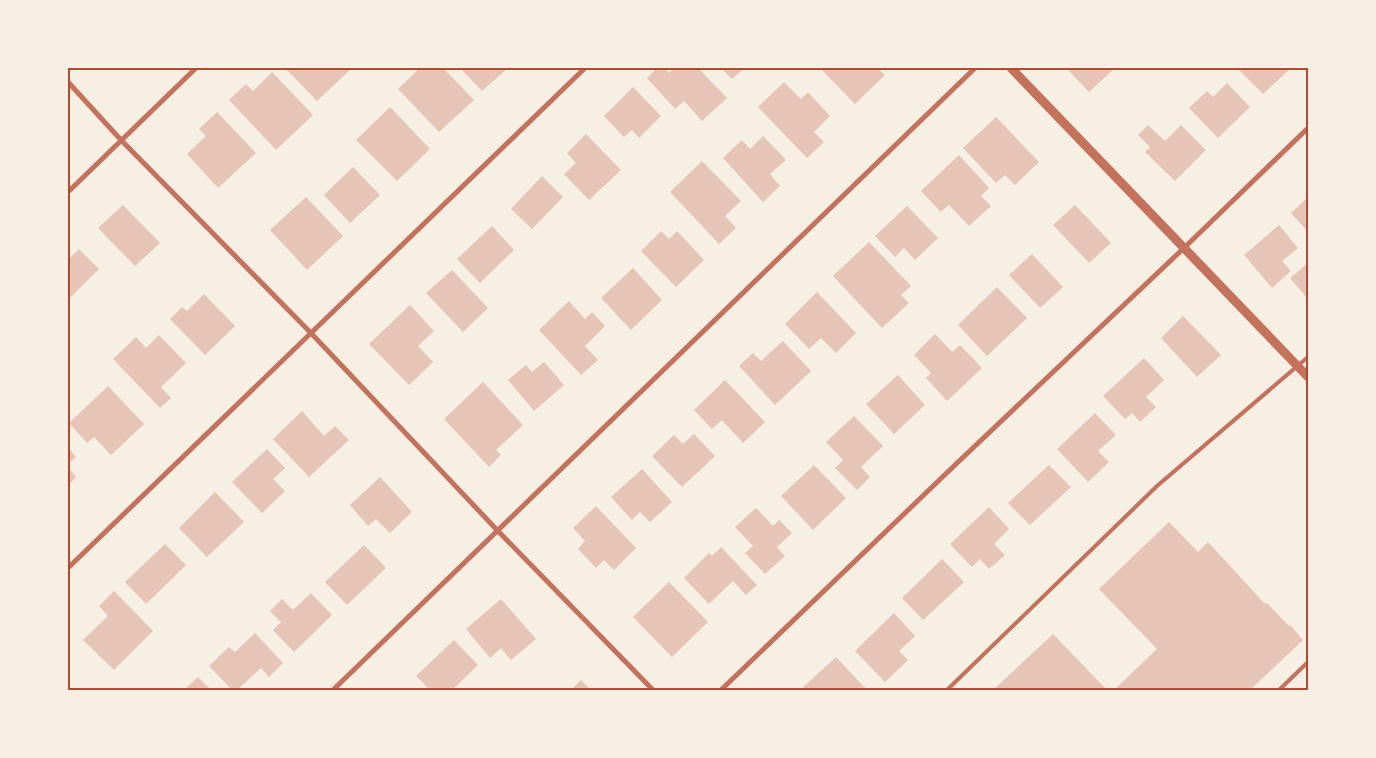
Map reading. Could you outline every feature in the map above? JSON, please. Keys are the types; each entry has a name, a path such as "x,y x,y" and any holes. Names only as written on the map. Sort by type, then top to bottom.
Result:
{"street":[{"path":"68,192 196,68"},
{"path":"68,568 585,68"},
{"path":"332,690 975,68"},
{"path":"1011,68 1308,377"},
{"path":"68,82 653,690"},
{"path":"721,690 956,464 1185,248 1308,128"}],"lane":[{"path":"947,690 1157,486 1308,357"},
{"path":"1279,690 1308,662"}],"building":[{"path":"285,68 352,68 317,101"},
{"path":"420,68 443,68 474,100 439,132 398,89"},
{"path":"460,68 508,68 482,91"},
{"path":"657,68 664,68 669,73 674,68 698,68 727,98 702,121 684,101 675,109 647,78"},
{"path":"721,68 745,68 732,79"},
{"path":"820,68 877,68 885,75 855,104"},
{"path":"1066,68 1115,68 1089,92"},
{"path":"1237,68 1291,68 1263,94"},
{"path":"272,72 313,115 276,150 229,100 246,84 253,91"},
{"path":"784,82 801,99 808,92 830,116 814,132 824,142 807,158 758,107"},
{"path":"1227,83 1250,107 1218,138 1189,108 1207,91 1213,97"},
{"path":"633,87 661,116 639,138 632,130 624,137 604,116"},
{"path":"390,107 430,149 397,181 356,140"},
{"path":"217,112 256,153 218,188 187,154 206,136 199,129"},
{"path":"996,117 1039,162 1015,185 1005,175 996,183 963,148"},
{"path":"1148,125 1165,141 1181,125 1206,150 1175,181 1145,152 1150,147 1138,135"},
{"path":"586,134 621,170 589,200 564,174 576,163 567,153"},
{"path":"763,136 786,160 770,174 780,186 763,202 723,158 742,140 750,149"},
{"path":"959,155 989,188 981,196 991,206 969,226 949,205 941,212 921,191"},
{"path":"702,161 741,201 725,216 736,228 719,244 670,192"},
{"path":"353,167 380,195 350,223 324,195"},
{"path":"542,176 563,197 532,229 511,209"},
{"path":"306,197 343,236 307,270 270,230"},
{"path":"1308,197 1308,232 1291,213"},
{"path":"123,205 160,243 135,266 98,228"},
{"path":"1075,205 1111,243 1089,263 1053,225"},
{"path":"907,206 938,238 915,260 904,248 895,257 875,236"},
{"path":"1279,225 1298,248 1282,261 1291,271 1272,288 1244,255"},
{"path":"492,226 514,250 480,283 457,259"},
{"path":"661,231 669,239 677,231 704,260 676,287 641,251"},
{"path":"869,242 911,286 901,295 909,303 882,328 833,276"},
{"path":"79,249 99,269 68,300 68,260"},
{"path":"1032,254 1063,287 1040,308 1009,275"},
{"path":"1308,263 1308,299 1290,278"},
{"path":"633,268 662,300 631,330 601,298"},
{"path":"452,270 488,308 463,332 426,293"},
{"path":"997,287 1027,318 987,356 958,325"},
{"path":"817,292 856,333 836,353 821,338 809,349 785,324"},
{"path":"204,294 235,326 205,355 170,319 182,307 187,311"},
{"path":"569,301 585,319 592,312 605,326 585,346 598,360 581,375 539,330"},
{"path":"410,305 434,331 418,346 433,362 409,385 369,344"},
{"path":"1183,316 1221,355 1197,377 1161,338"},
{"path":"935,334 952,352 960,345 982,368 947,401 926,378 931,373 914,355"},
{"path":"159,335 186,363 161,387 171,398 160,408 113,359 136,337 146,348"},
{"path":"783,341 811,371 775,405 739,366 753,353 761,361"},
{"path":"1144,358 1164,380 1146,397 1156,407 1140,422 1132,413 1125,419 1103,396"},
{"path":"544,362 564,385 534,411 508,380 526,365 532,372"},
{"path":"898,375 925,405 894,434 866,404"},
{"path":"725,380 765,422 743,443 722,420 712,429 694,410"},
{"path":"483,382 523,425 496,450 501,455 489,467 444,419"},
{"path":"108,386 144,424 111,455 94,437 87,443 69,423"},
{"path":"302,411 324,436 335,426 349,440 309,477 273,439"},
{"path":"1095,413 1116,435 1098,451 1109,462 1088,482 1057,449"},
{"path":"854,416 883,446 861,467 870,477 857,490 835,468 843,460 826,442"},
{"path":"694,434 715,456 682,487 652,456 674,435 683,444"},
{"path":"68,447 76,457 68,464"},
{"path":"267,449 285,468 273,479 285,491 262,513 232,482"},
{"path":"814,465 846,498 813,530 781,496"},
{"path":"1049,465 1071,487 1030,525 1008,503"},
{"path":"68,467 76,477 68,485"},
{"path":"642,469 672,502 650,522 640,512 632,520 611,497"},
{"path":"380,477 412,512 390,533 376,519 368,526 350,505"},
{"path":"215,492 244,522 207,557 179,528"},
{"path":"596,506 636,548 614,570 604,560 596,568 578,549 585,541 573,528"},
{"path":"989,507 1009,529 994,544 1005,555 989,569 980,559 972,567 950,544"},
{"path":"756,508 773,526 779,520 792,533 777,547 785,556 765,574 745,553 753,546 735,527"},
{"path":"1169,522 1198,552 1208,542 1265,604 1267,603 1303,640 1250,690 1114,690 1157,649 1099,589"},
{"path":"165,544 186,565 146,604 125,582"},
{"path":"364,545 386,568 347,605 325,582"},
{"path":"721,547 757,585 746,595 733,581 709,604 684,578 709,553 712,556"},
{"path":"942,559 964,582 923,620 902,598"},
{"path":"669,582 708,622 672,657 633,617"},
{"path":"114,591 153,631 114,670 83,640 108,616 99,606"},
{"path":"311,593 332,615 294,652 273,630 281,622 270,611 282,599 293,610"},
{"path":"501,599 536,639 511,660 501,648 490,658 466,629"},
{"path":"894,613 915,636 899,651 908,660 885,682 855,651"},
{"path":"255,633 283,663 269,677 261,668 237,690 232,690 209,666 229,647 235,652"},
{"path":"1053,634 1107,690 993,690"},
{"path":"454,640 478,665 452,690 430,690 416,676"},
{"path":"836,657 867,690 800,690"},
{"path":"198,677 211,690 184,690"},
{"path":"581,680 591,690 571,690"}]}
